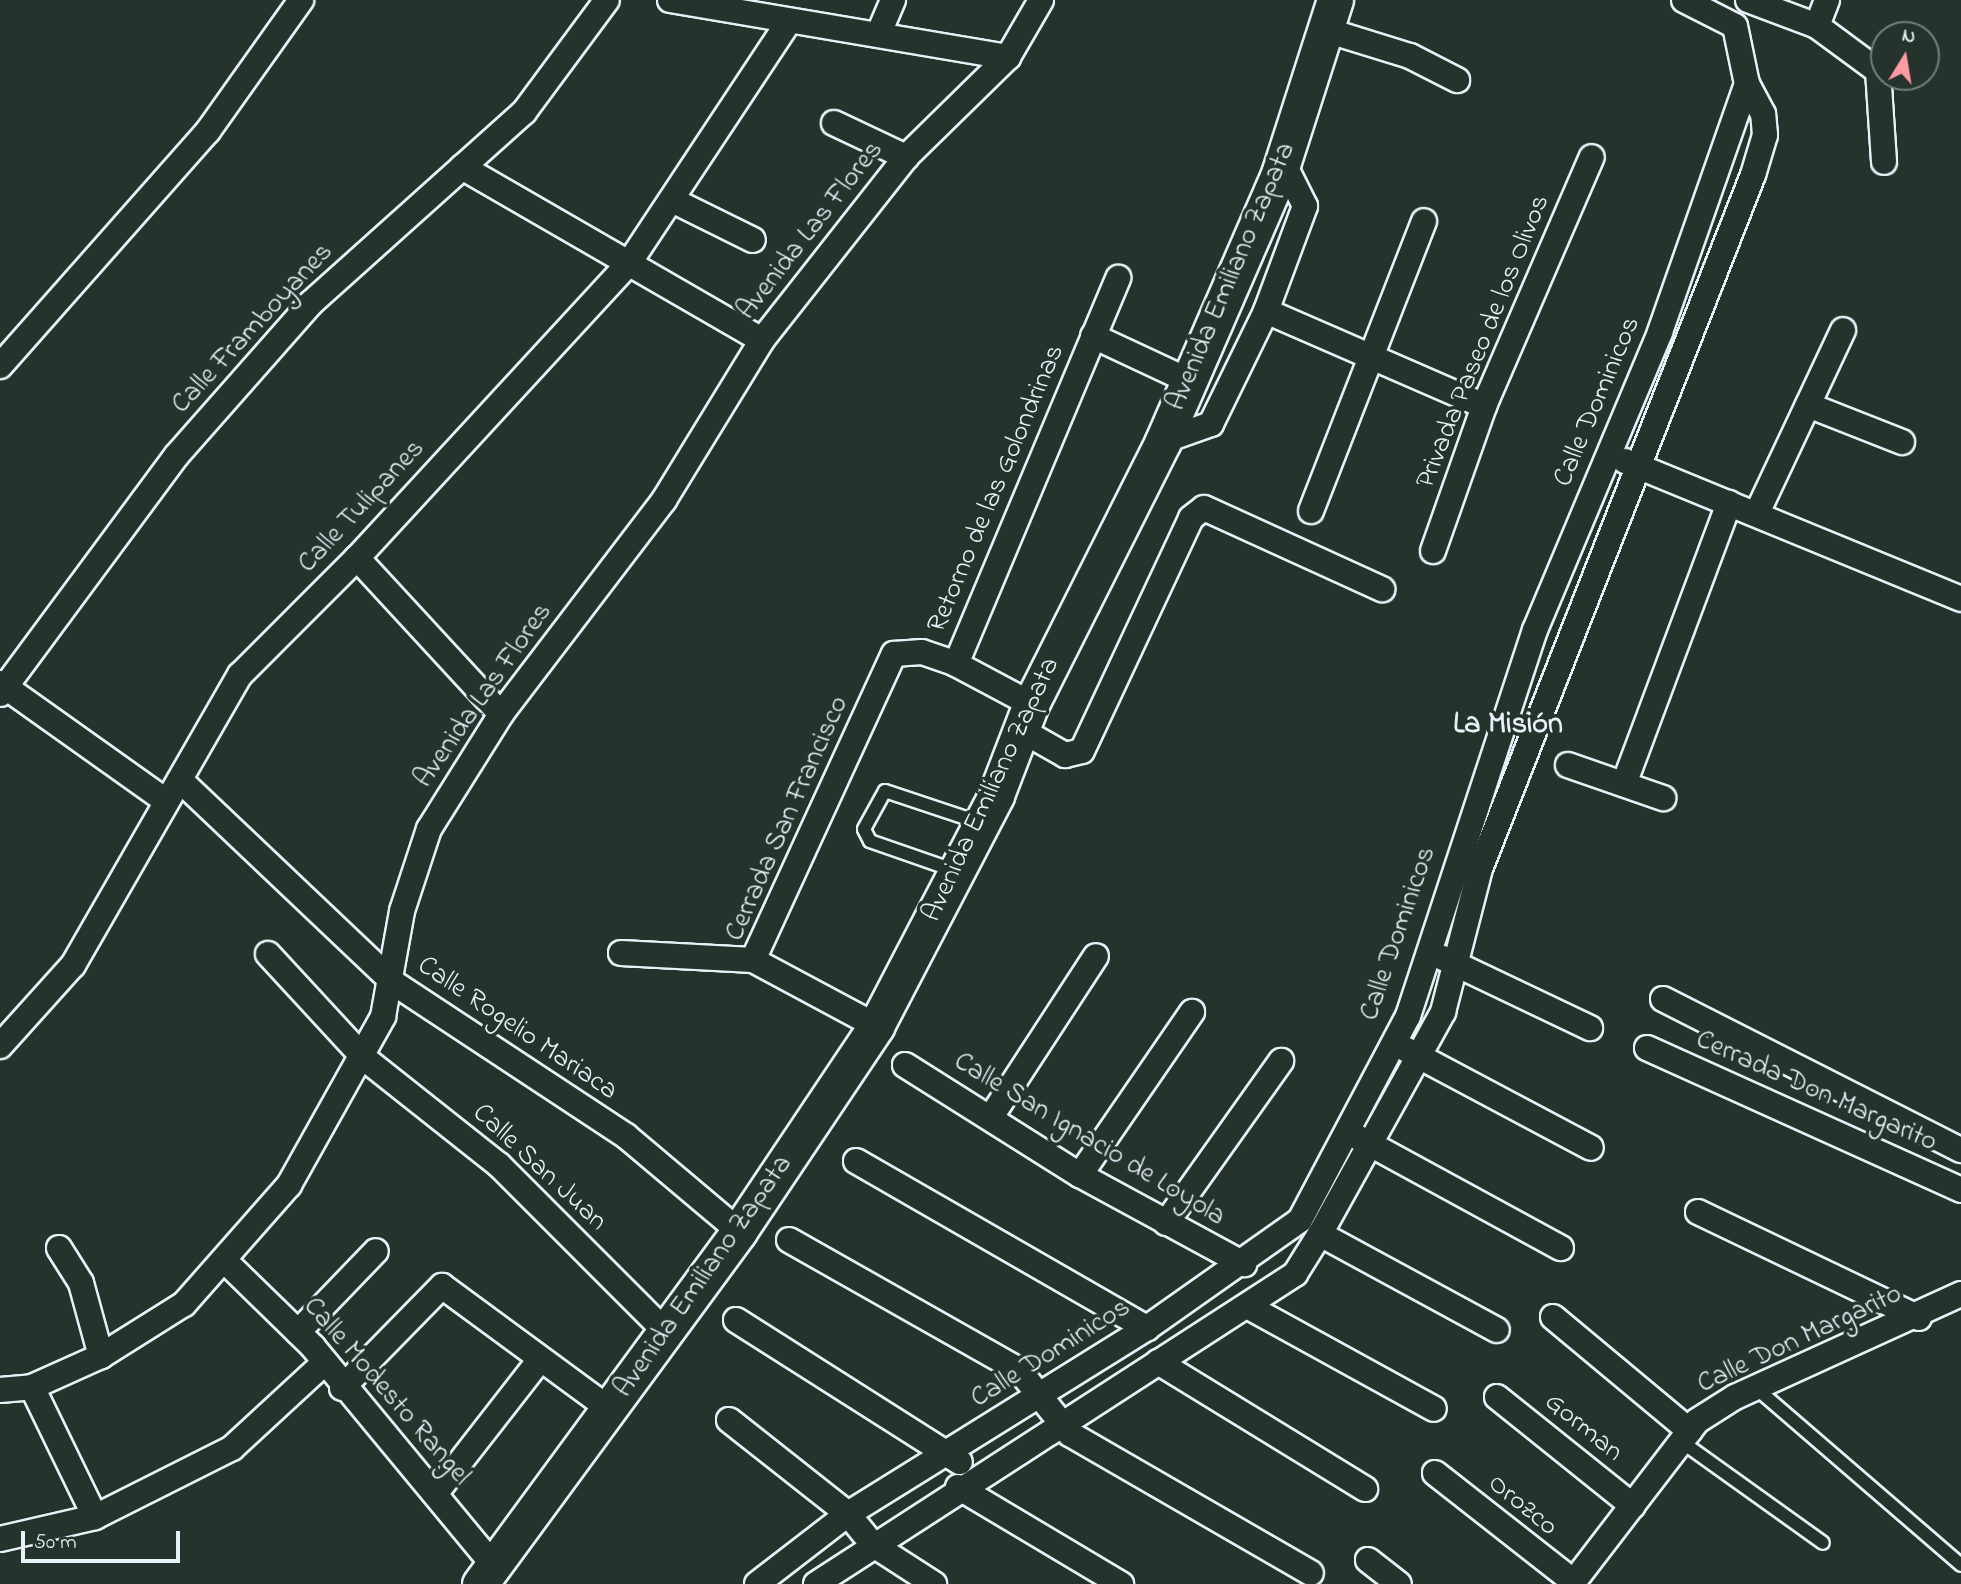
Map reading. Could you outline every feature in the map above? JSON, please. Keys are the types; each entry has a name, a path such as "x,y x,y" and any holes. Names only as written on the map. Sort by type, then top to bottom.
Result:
{"main road":[{"name":"Avenida Emiliano Zapata","path":"488,1576 739,1230 876,1026 982,823 1026,717 1163,440 1283,162 1332,15"}],"street":[{"path":"8,358 131,211 208,131 301,0"},
{"name":"Calle Framboyanes","path":"1,688 186,444 311,303 524,112 607,0"},
{"path":"670,0 789,23 879,33 1008,57"},
{"path":"879,33 893,0"},
{"name":"Avenida Las Flores","path":"0,1390 32,1387 101,1356 184,1304 226,1262 289,1185 364,1058 394,983 402,911 418,853 501,714 664,500 762,340 906,157 1008,57 1041,0"},
{"path":"1684,0 1735,26 1747,0 1817,26 1878,71 1884,162"},
{"path":"1817,26 1827,0"},
{"path":"1332,15 1457,80"},
{"name":"Calle Tulipanes","path":"0,1046 73,965 240,675 357,558 629,263 789,23"},
{"name":"Calle Dominicos","path":"816,1584 968,1481 1295,1274 1320,1234 1420,1058 1443,1012 1480,869 1765,135 1763,114 1747,84 1735,26"},
{"name":"Calle Dominicos","path":"757,1584 848,1514 1147,1328 1244,1264 1300,1220 1394,1042 1498,738 1609,454 1660,332 1747,84"},
{"path":"834,122 906,157"},
{"name":"Privada Paseo de los Olivos","path":"1433,551 1484,407 1592,157"},
{"path":"1163,440 1211,424 1266,311 1305,206 1283,162"},
{"path":"462,167 762,340"},
{"path":"672,201 753,240"},
{"path":"1311,511 1368,356 1424,221"},
{"name":"Retorno de las Golondrinas","path":"956,664 1118,278"},
{"path":"1266,311 1484,407"},
{"path":"1757,513 1843,330"},
{"name":"Retorno de las Golondrinas","path":"1093,336 1189,381"},
{"path":"1808,405 1902,442"},
{"path":"1609,454 1961,599"},
{"path":"1624,784 1729,503"},
{"name":"Retorno de las Golondrinas","path":"894,654 922,652 956,664 1026,717 1065,755 1083,751 1191,518 1204,508 1382,589"},
{"path":"357,558 501,714"},
{"name":"Cerrada San Francisco","path":"876,1026 753,960 894,654"},
{"path":"1,688 166,801"},
{"path":"1498,738 1526,747"},
{"path":"1568,765 1663,798"},
{"name":"Calle Rogelio Mariaca","path":"180,780 394,983 625,1136 739,1230"},
{"path":"1426,951 1591,1028"},
{"path":"621,953 753,960"},
{"name":"Calle San Juan","path":"268,954 364,1058 499,1165 665,1331"},
{"path":"991,1117 1096,956"},
{"name":"Cerrada Don Margarito","path":"1663,999 1961,1150"},
{"path":"1080,1175 1192,1012"},
{"path":"1394,1042 1591,1148"},
{"name":"Cerrada Don Margarito","path":"1647,1048 1961,1190"},
{"path":"1166,1223 1281,1061"},
{"name":"Calle San Ignacio de Loyola","path":"905,1065 1080,1175 1244,1264"},
{"path":"1346,1130 1561,1248"},
{"path":"856,1161 1147,1328"},
{"path":"1698,1212 1919,1318"},
{"path":"1320,1234 1497,1330"},
{"path":"789,1240 1019,1370 1042,1395 1059,1424 1311,1573"},
{"path":"59,1248 81,1283 101,1356"},
{"path":"298,1332 376,1251"},
{"name":"Calle Modesto Rangel","path":"226,1262 298,1332 322,1365 436,1493 488,1576"},
{"path":"342,1388 442,1286 538,1362 611,1410"},
{"name":"Calle Don Margarito","path":"1573,1583 1686,1436 1756,1388 1919,1318 1961,1294"},
{"path":"1247,1306 1434,1409"},
{"path":"1553,1317 1686,1436"},
{"path":"736,1320 949,1453 968,1481 1121,1584"},
{"path":"436,1493 538,1362"},
{"path":"1158,1362 1366,1489"},
{"path":"0,1539 95,1517 232,1448 322,1365"},
{"path":"32,1387 95,1517"},
{"name":"Gorman","path":"1497,1396 1633,1506"},
{"path":"729,1420 848,1514 872,1544 934,1584"},
{"name":"Orozco","path":"1434,1474 1573,1583"},
{"path":"1368,1560 1399,1584"}],"lane":[{"path":"957,872 864,836 880,795 893,792 982,823"},
{"path":"1756,1388 1961,1565"},
{"path":"1686,1436 1823,1543"}],"district":[{"name":"La Misión","path":"1508,725"}]}
